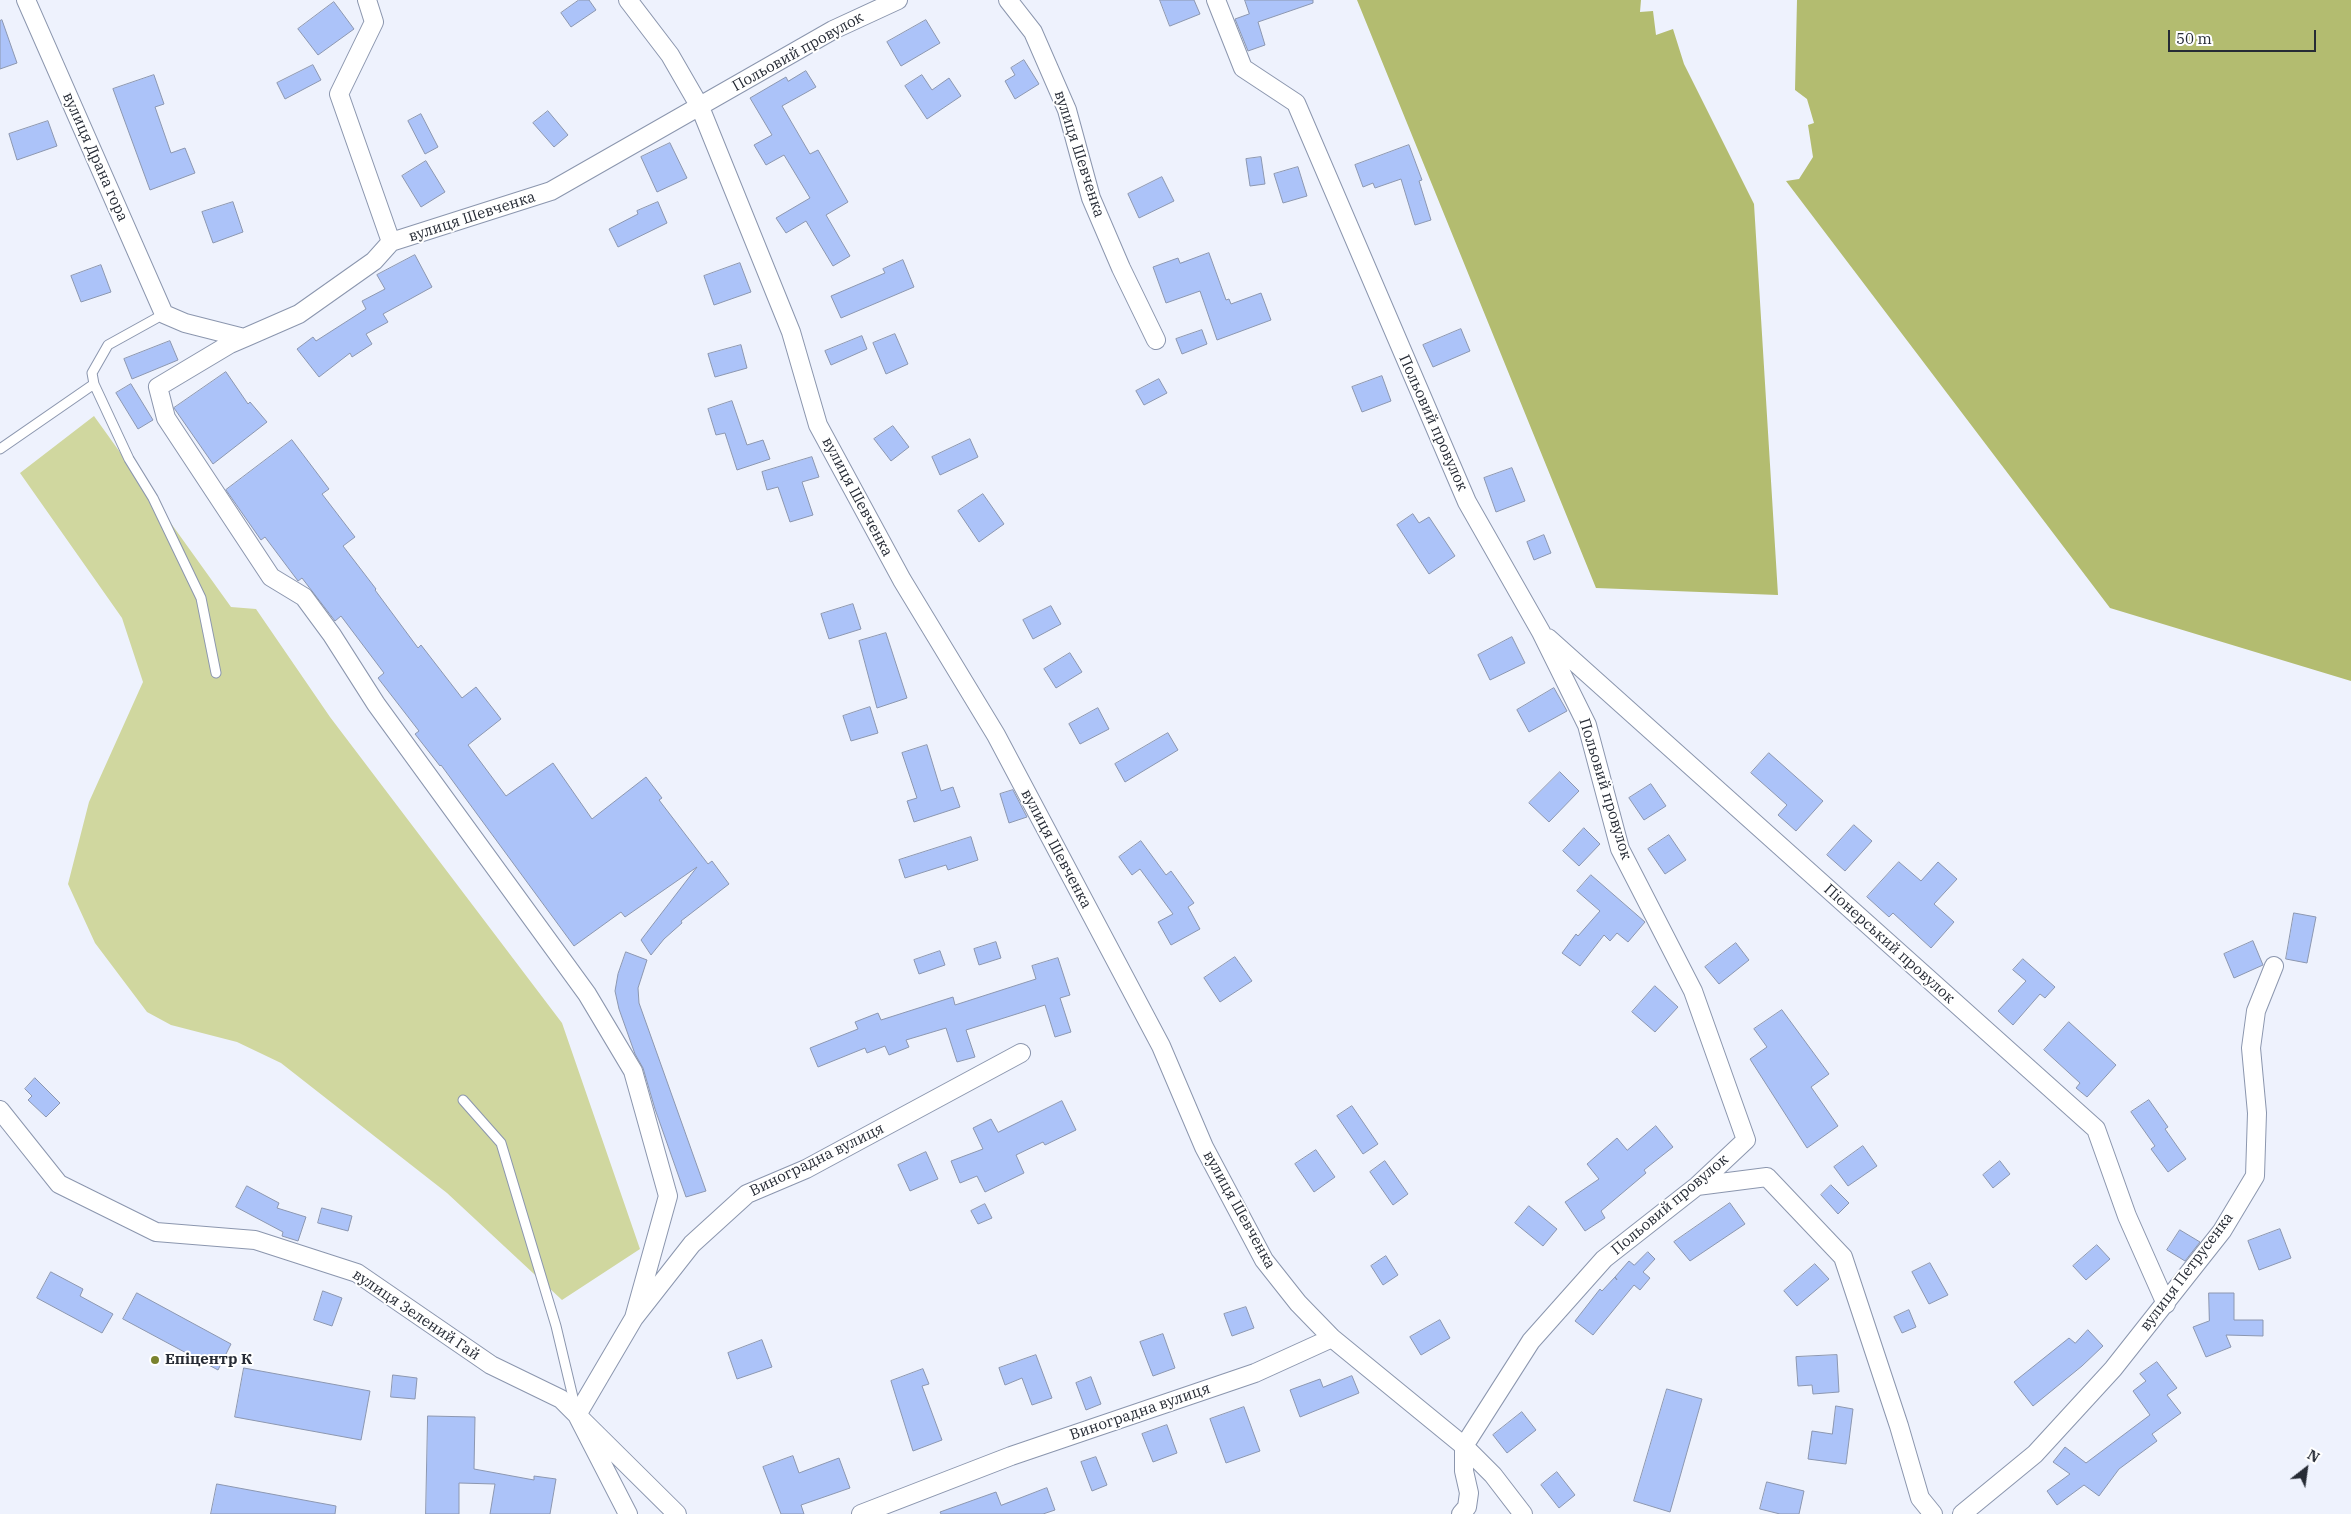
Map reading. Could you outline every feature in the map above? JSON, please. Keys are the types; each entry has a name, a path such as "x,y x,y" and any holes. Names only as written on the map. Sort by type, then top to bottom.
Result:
{"street":[{"name":"вулиця Драна гора","path":"26,0 164,314"},
{"name":"вулиця Шевченка","path":"368,0 374,22 339,94 391,242 551,192 700,107"},
{"name":"вулиця Шевченка","path":"628,0 670,55 700,107 791,332 818,425 902,580 996,735 1161,1046 1204,1147 1264,1260 1298,1303 1332,1338 1464,1446 1493,1475 1523,1514"},
{"name":"Польовий провулок","path":"700,107 834,30 898,0"},
{"name":"вулиця Шевченка","path":"1008,0 1033,32 1067,110 1091,198 1121,268 1156,340"},
{"name":"Польовий провулок","path":"1216,0 1243,68 1296,103 1467,502 1541,632 1587,725 1620,849 1693,991 1746,1140 1697,1186 1604,1259 1531,1341 1464,1446"},
{"path":"391,242 374,261 299,314 230,344 158,387 166,418 272,577 304,597 332,635 387,719 587,994 632,1071 668,1196 634,1318"},
{"path":"164,314 185,323 244,338"},
{"name":"Піонерський провулок","path":"1541,632 2096,1129 2127,1216 2166,1304"},
{"name":"вулиця Петрусенка","path":"1962,1514 2035,1454 2113,1368 2166,1304 2222,1230 2255,1176 2257,1113 2251,1048 2256,1011 2274,966"},
{"name":"Виноградна вулиця","path":"577,1415 634,1318 692,1244 747,1194 806,1169 1021,1053"},
{"name":"вулиця Зелений Гай","path":"0,1110 59,1184 156,1232 255,1240 358,1273 491,1365 561,1399 577,1415 628,1514"},
{"path":"1697,1186 1767,1177 1844,1257 1899,1426 1920,1498 1933,1514"},
{"name":"Виноградна вулиця","path":"861,1514 1011,1456 1255,1373 1332,1338"},
{"path":"577,1415 676,1514"},
{"path":"1461,1514 1467,1506 1468,1493 1464,1471 1464,1446"}],"lane":[{"path":"164,314 108,345 92,373 94,384 129,459 153,498 201,598 216,673"},
{"path":"0,449 94,384"},
{"path":"463,1100 501,1143 556,1326 577,1415"}],"green space":[{"path":"1357,0 1641,0 1640,12 1653,11 1656,35 1673,29 1684,64 1754,204 1778,595 1596,588"},
{"path":"1797,0 2351,0 2351,681 2110,608 1786,181 1799,179 1813,157 1808,125 1814,123 1807,99 1795,90"},
{"path":"94,416 231,607 256,609 330,717 562,1023 640,1249 562,1300 447,1193 281,1063 237,1042 171,1025 147,1012 95,943 68,884 89,802 143,682 122,618 20,473"}],"building":[{"path":"579,0 589,0 596,10 571,27 561,13"},
{"path":"1160,0 1194,0 1200,14 1170,26"},
{"path":"1245,0 1313,0 1313,3 1258,22 1265,45 1248,51 1235,19 1249,14"},
{"path":"334,2 354,29 318,55 298,29"},
{"path":"2,20 17,63 0,69 0,21"},
{"path":"926,20 940,43 901,66 887,42"},
{"path":"1024,60 1039,84 1015,99 1005,81 1015,75 1011,68"},
{"path":"313,65 321,80 285,99 277,83"},
{"path":"806,71 816,87 782,106 810,154 818,150 848,202 826,215 850,256 833,266 806,221 786,233 776,218 810,198 784,155 766,165 754,145 772,135 750,98 786,77 788,81"},
{"path":"154,75 164,104 155,107 171,153 185,148 195,173 150,190 113,89"},
{"path":"922,75 932,90 949,78 961,96 927,119 905,86"},
{"path":"548,111 568,135 554,147 533,123"},
{"path":"421,114 438,147 425,154 408,121"},
{"path":"48,121 57,146 17,160 9,134"},
{"path":"670,143 687,178 657,192 641,157"},
{"path":"1409,145 1422,180 1419,181 1431,220 1415,225 1401,179 1375,188 1373,183 1363,187 1355,165"},
{"path":"1261,157 1265,184 1250,186 1246,159"},
{"path":"426,161 445,192 421,207 402,176"},
{"path":"1298,167 1307,196 1283,203 1274,174"},
{"path":"1162,177 1174,201 1139,218 1128,194"},
{"path":"233,202 243,232 213,243 202,212"},
{"path":"658,202 667,223 618,247 609,229 638,214 637,211"},
{"path":"1209,253 1226,300 1229,299 1231,304 1261,293 1271,320 1217,340 1200,291 1166,303 1153,267 1178,258 1180,263"},
{"path":"415,255 432,287 383,314 388,322 366,334 372,344 352,357 350,353 319,377 297,349 313,337 316,341 366,309 362,301 385,289 377,275"},
{"path":"903,260 914,287 841,318 831,296 885,273 883,269"},
{"path":"740,263 751,292 714,305 704,276"},
{"path":"101,265 111,292 81,302 71,276"},
{"path":"1461,329 1470,351 1433,367 1423,345"},
{"path":"1202,330 1207,344 1182,354 1176,339"},
{"path":"895,334 908,364 886,374 873,343"},
{"path":"862,336 867,349 831,365 825,351"},
{"path":"170,341 178,360 132,379 124,359"},
{"path":"741,345 747,368 715,377 708,354"},
{"path":"226,372 248,404 250,402 267,422 213,464 174,408"},
{"path":"1382,376 1391,401 1362,412 1352,387"},
{"path":"1159,379 1167,393 1144,405 1136,391"},
{"path":"131,384 153,420 138,429 116,393"},
{"path":"732,401 747,445 763,440 770,459 737,470 725,433 716,435 708,409"},
{"path":"893,426 909,447 891,461 874,439"},
{"path":"970,439 978,457 940,475 932,457"},
{"path":"292,440 329,489 322,494 355,537 343,546 418,648 421,645 462,698 476,687 501,719 468,745 506,796 553,763 592,819 646,777 662,798 659,800 708,864 712,861 729,884 681,921 682,923 664,939 651,955 641,940 697,867 625,917 621,912 574,946 441,765 415,734 419,731 378,678 384,673 341,616 335,621 302,578 298,581 265,537 261,540 226,490"},
{"path":"812,457 819,477 802,482 813,515 790,522 778,487 767,490 762,472"},
{"path":"1512,468 1525,501 1496,512 1484,478"},
{"path":"983,494 1004,524 979,542 958,511"},
{"path":"1413,514 1419,523 1429,517 1455,556 1429,574 1397,525"},
{"path":"1544,535 1551,553 1534,560 1527,542"},
{"path":"853,604 861,629 829,639 821,614"},
{"path":"1051,606 1061,624 1033,639 1023,620"},
{"path":"886,633 907,698 877,708 859,641"},
{"path":"1512,637 1525,663 1490,680 1478,655"},
{"path":"1070,653 1082,672 1056,688 1044,669"},
{"path":"1554,688 1567,711 1529,732 1517,710"},
{"path":"870,707 878,733 851,741 843,716"},
{"path":"1098,708 1109,729 1080,744 1069,724"},
{"path":"1168,733 1178,750 1125,782 1115,764"},
{"path":"927,745 941,791 953,787 960,807 914,822 907,801 917,798 902,753"},
{"path":"1769,753 1823,801 1796,831 1778,815 1787,805 1751,773"},
{"path":"1560,772 1579,791 1549,822 1529,803"},
{"path":"1651,784 1666,806 1644,820 1629,798"},
{"path":"1013,790 1027,817 1009,823 1000,794"},
{"path":"1854,825 1872,841 1845,871 1827,855"},
{"path":"1584,828 1600,844 1579,866 1563,851"},
{"path":"1669,835 1686,860 1665,874 1648,849"},
{"path":"971,837 978,860 948,870 946,865 905,878 899,860"},
{"path":"1141,841 1166,875 1171,871 1194,903 1188,907 1200,929 1171,945 1158,922 1173,914 1140,869 1132,875 1119,857"},
{"path":"1899,862 1921,881 1938,862 1957,879 1934,904 1954,922 1931,948 1893,913 1889,917 1867,897"},
{"path":"1591,875 1645,922 1628,942 1617,933 1610,941 1604,935 1580,966 1562,953 1576,934 1578,936 1600,911 1577,891"},
{"path":"2294,913 2316,917 2307,963 2286,959"},
{"path":"2253,941 2263,965 2234,978 2224,954"},
{"path":"996,942 1001,958 979,965 974,949"},
{"path":"1736,943 1749,960 1719,984 1705,967"},
{"path":"940,951 945,965 919,974 914,960"},
{"path":"626,952 647,960 638,988 639,1003 706,1191 686,1197 655,1109 643,1068 635,1054 619,1009 615,991 618,974"},
{"path":"1235,957 1252,981 1220,1002 1204,978"},
{"path":"1058,958 1070,995 1060,998 1071,1032 1055,1037 1045,1005 966,1030 975,1057 957,1062 946,1028 906,1040 909,1047 889,1055 885,1046 867,1053 865,1048 818,1067 810,1048 858,1029 855,1022 878,1013 881,1020 953,997 955,1005 1036,979 1032,966"},
{"path":"2023,959 2055,987 2045,998 2040,994 2013,1025 1998,1011 2026,981 2013,970"},
{"path":"1655,986 1678,1007 1655,1032 1632,1012"},
{"path":"1782,1010 1829,1074 1811,1087 1838,1126 1807,1148 1750,1059 1767,1047 1754,1029"},
{"path":"2069,1022 2116,1065 2087,1097 2076,1088 2080,1083 2044,1050"},
{"path":"35,1078 60,1103 46,1117 28,1100 32,1096 25,1089"},
{"path":"2149,1100 2168,1127 2165,1129 2186,1159 2168,1172 2151,1149 2155,1146 2131,1112"},
{"path":"1062,1101 1076,1130 1045,1145 1043,1142 1016,1155 1024,1173 985,1192 977,1176 960,1183 951,1161 983,1149 973,1128 991,1119 998,1132"},
{"path":"1352,1106 1378,1144 1363,1154 1337,1116"},
{"path":"1656,1126 1673,1147 1644,1170 1646,1173 1601,1211 1605,1218 1585,1231 1565,1202 1599,1179 1587,1164 1617,1138 1627,1150"},
{"path":"1863,1146 1877,1166 1848,1186 1834,1167"},
{"path":"1316,1150 1335,1177 1314,1192 1295,1164"},
{"path":"926,1152 938,1179 910,1191 898,1165"},
{"path":"1385,1161 1408,1194 1393,1205 1370,1172"},
{"path":"2000,1161 2010,1174 1993,1188 1983,1175"},
{"path":"1831,1185 1849,1203 1838,1214 1821,1195"},
{"path":"247,1186 279,1203 277,1208 306,1217 298,1241 282,1236 283,1232 236,1207"},
{"path":"1730,1203 1745,1224 1690,1261 1674,1242"},
{"path":"985,1204 992,1218 978,1224 971,1211"},
{"path":"1529,1206 1557,1229 1543,1246 1515,1223"},
{"path":"322,1208 352,1216 348,1231 318,1223"},
{"path":"2280,1229 2291,1258 2259,1270 2248,1241"},
{"path":"2180,1230 2200,1242 2185,1261 2167,1250"},
{"path":"2097,1245 2110,1259 2086,1280 2073,1266"},
{"path":"1648,1252 1655,1259 1643,1272 1650,1278 1640,1290 1634,1285 1593,1335 1575,1321 1600,1289 1602,1291 1629,1261 1634,1265"},
{"path":"1386,1256 1398,1275 1383,1285 1371,1266"},
{"path":"1930,1263 1948,1295 1929,1304 1912,1272"},
{"path":"1815,1264 1829,1279 1797,1306 1784,1291"},
{"path":"51,1272 83,1289 80,1296 113,1314 102,1333 37,1298"},
{"path":"323,1291 342,1298 332,1326 314,1320"},
{"path":"137,1293 231,1344 218,1370 123,1319"},
{"path":"2209,1293 2234,1293 2234,1320 2263,1320 2263,1336 2226,1335 2231,1347 2206,1357 2193,1327 2209,1321"},
{"path":"1246,1307 1254,1328 1232,1336 1224,1314"},
{"path":"1909,1310 1916,1327 1902,1333 1894,1317"},
{"path":"1440,1320 1450,1338 1421,1355 1410,1337"},
{"path":"2088,1330 2103,1346 2082,1366 2033,1406 2014,1382 2069,1338 2075,1343"},
{"path":"1163,1334 1175,1368 1153,1376 1140,1342"},
{"path":"762,1340 772,1367 737,1379 728,1353"},
{"path":"1036,1355 1052,1398 1032,1405 1022,1378 1005,1385 999,1368"},
{"path":"1837,1355 1839,1392 1813,1394 1812,1385 1798,1386 1796,1357"},
{"path":"2157,1362 2177,1388 2167,1395 2181,1413 2152,1434 2157,1441 2119,1469 2099,1496 2084,1485 2057,1505 2047,1491 2070,1474 2053,1462 2065,1447 2086,1463 2150,1415 2133,1391 2146,1381 2140,1374"},
{"path":"244,1368 370,1391 361,1440 235,1417"},
{"path":"923,1369 929,1384 922,1386 942,1440 913,1451 891,1381"},
{"path":"393,1375 417,1378 415,1399 391,1397"},
{"path":"1352,1376 1359,1393 1300,1417 1290,1390 1320,1379 1323,1387"},
{"path":"1091,1377 1101,1404 1086,1410 1076,1383"},
{"path":"1667,1389 1702,1399 1670,1512 1634,1501"},
{"path":"1836,1406 1853,1409 1846,1464 1808,1459 1812,1431 1832,1434"},
{"path":"1244,1407 1260,1451 1226,1463 1210,1419"},
{"path":"1522,1412 1536,1430 1507,1453 1493,1435"},
{"path":"428,1416 475,1417 474,1469 534,1480 534,1476 556,1479 550,1514 490,1514 495,1484 459,1483 459,1514 426,1514"},
{"path":"1167,1425 1177,1453 1153,1462 1142,1434"},
{"path":"793,1456 799,1473 839,1458 850,1488 801,1505 804,1514 781,1514 763,1467"},
{"path":"1096,1457 1107,1485 1092,1491 1081,1462"},
{"path":"1557,1472 1575,1495 1559,1508 1541,1485"},
{"path":"1767,1482 1804,1491 1799,1514 1780,1514 1760,1509"},
{"path":"217,1484 336,1506 335,1514 211,1514"},
{"path":"1047,1488 1055,1510 1043,1514 941,1514 940,1512 996,1492 1001,1505"}],"place":[{"name":"Епіцентр К","path":"155,1360"}]}
